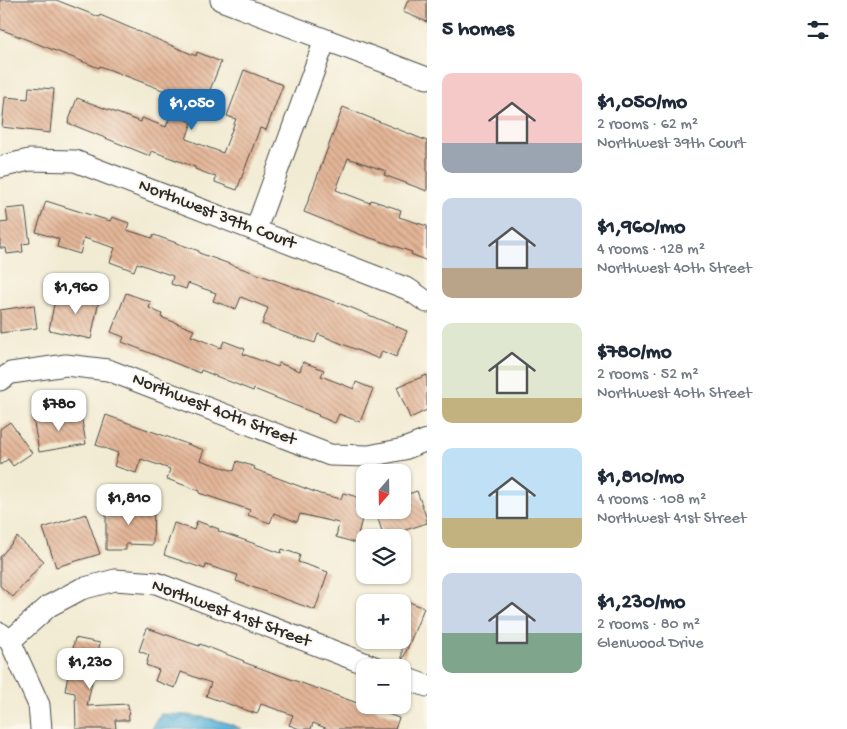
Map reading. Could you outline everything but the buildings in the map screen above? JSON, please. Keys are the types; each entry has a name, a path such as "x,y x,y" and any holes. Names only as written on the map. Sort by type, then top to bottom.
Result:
{"street":[{"path":"222,0 427,78"},
{"path":"256,229 325,40"},
{"name":"Northwest 39th Court","path":"0,168 29,160 75,161 408,289 427,302"},
{"name":"Northwest 40th Street","path":"0,380 11,373 66,365 108,370 330,455 369,456 404,449 427,440"},
{"name":"Northwest 41st Street","path":"5,637 49,606 81,589 115,580 156,583 356,660"},
{"path":"5,637 39,705 41,729"},
{"path":"411,680 427,686"}],"water":[{"path":"160,714 202,717 242,729 152,729"}]}
